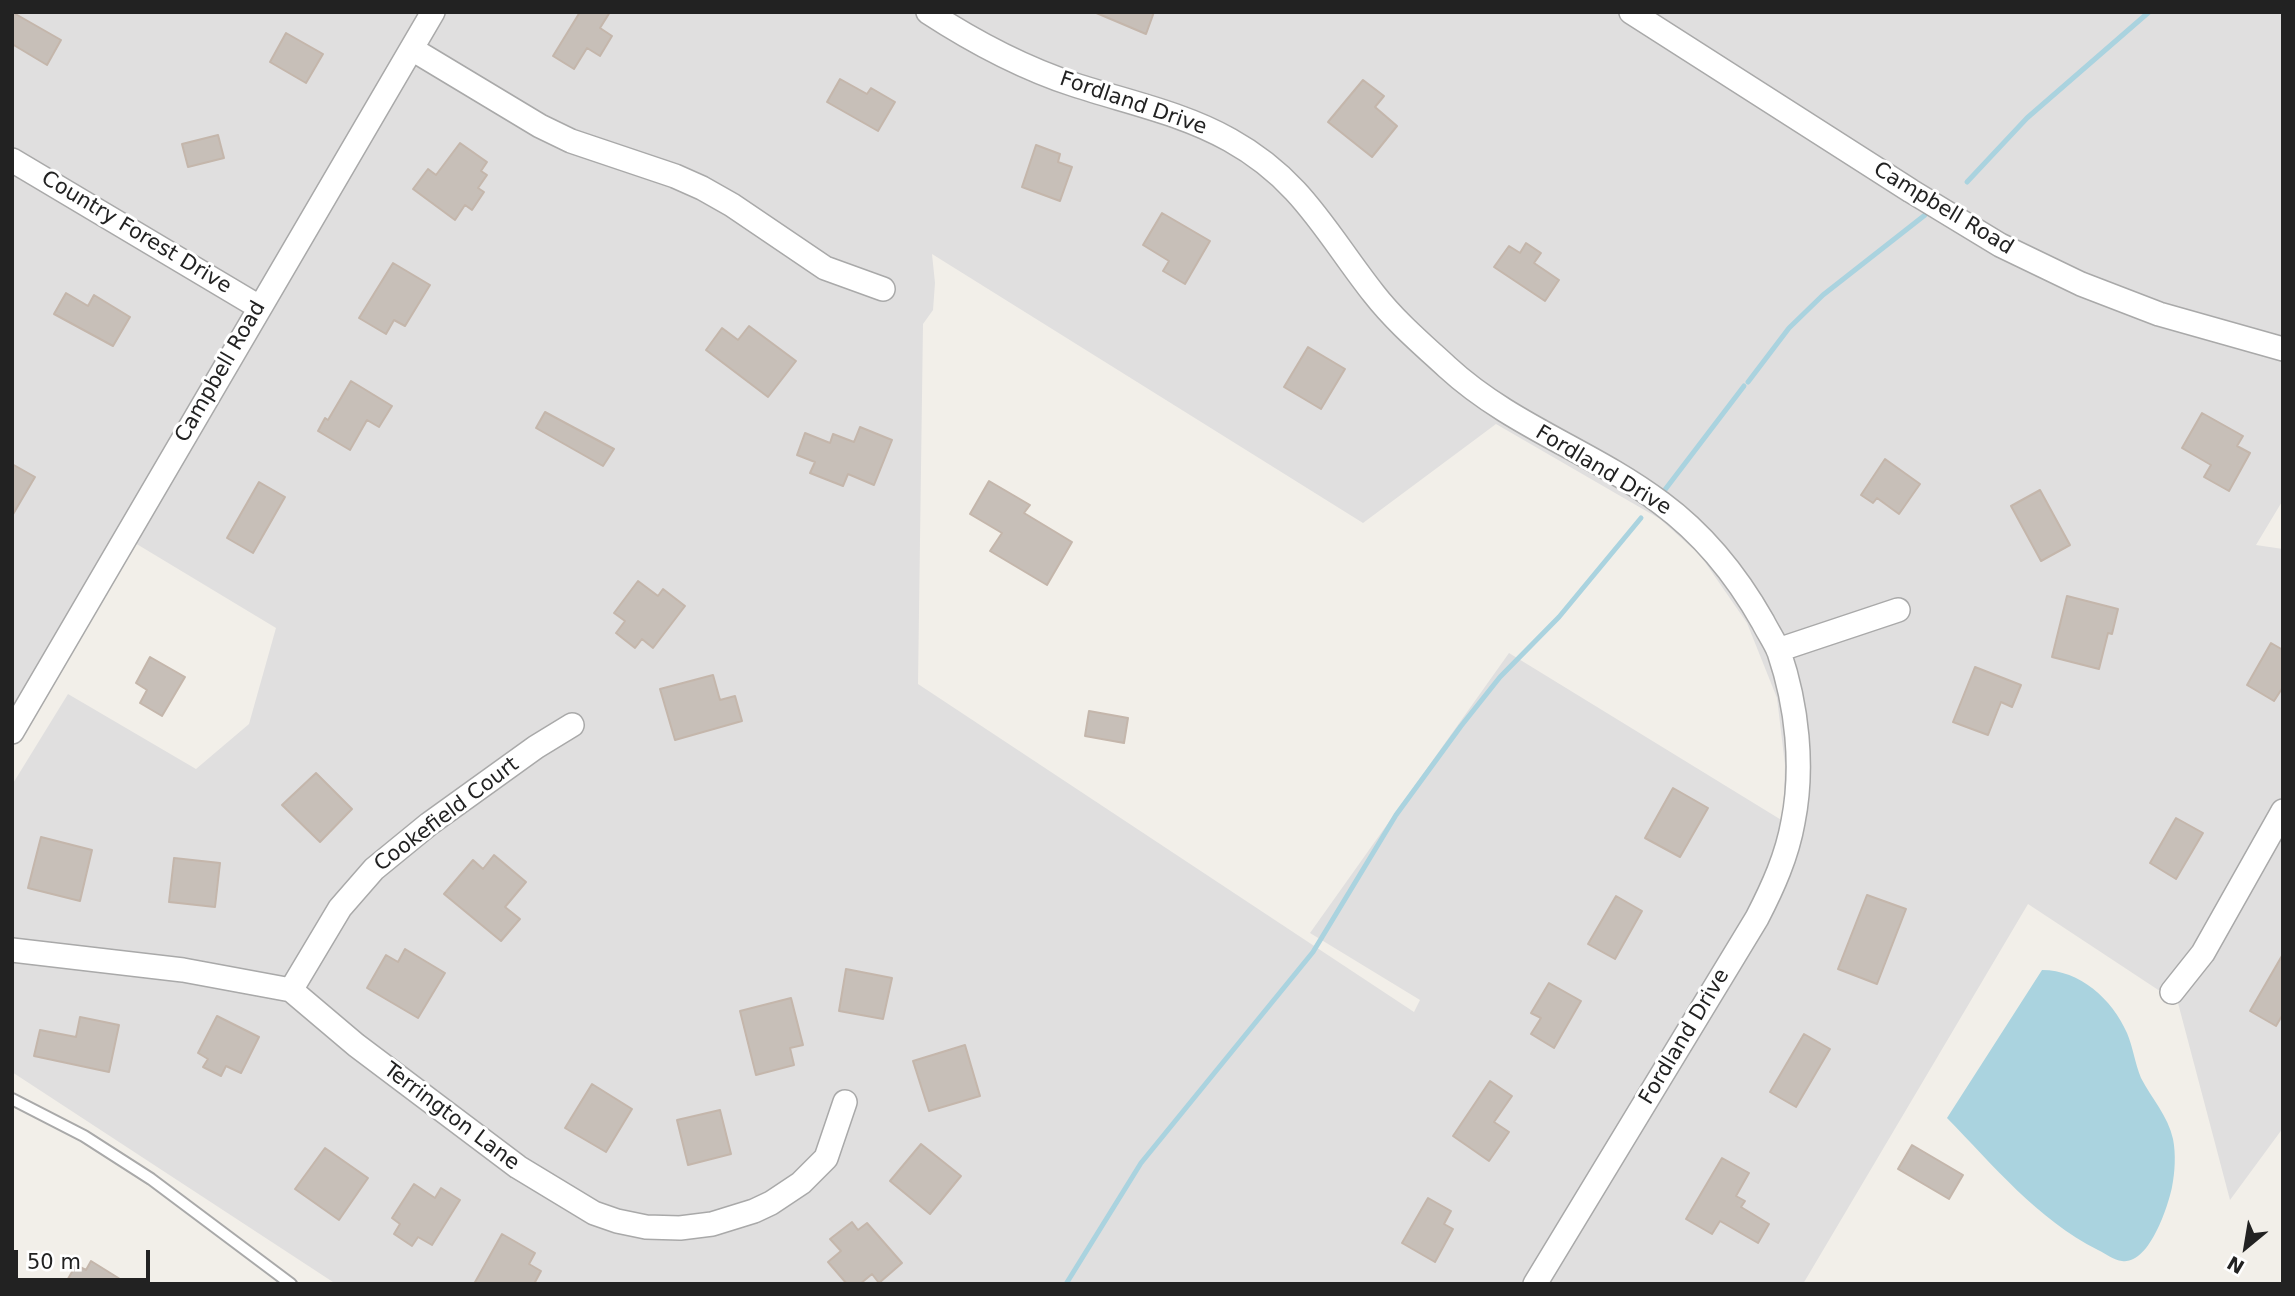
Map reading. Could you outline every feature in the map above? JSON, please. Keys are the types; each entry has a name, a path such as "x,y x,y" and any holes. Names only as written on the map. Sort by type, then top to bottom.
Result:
{"street":[{"name":"Campbell Road","path":"12,732 433,12"},
{"name":"Fordland Drive","path":"928,12 1000,54 1071,84 1198,125 1261,159 1289,183 1315,211 1376,297 1472,389 1525,424 1625,479 1659,501 1702,538 1753,604 1778,650 1796,728 1798,774 1794,821 1780,868 1757,918 1535,1284"},
{"name":"Campbell Road","path":"1631,12 1910,191 2000,245 2081,284 2159,314 2283,349"},
{"path":"412,49 540,126 571,141 675,176 702,188 732,205 825,268 883,289"},
{"name":"Country Forest Drive","path":"12,160 259,307"},
{"path":"1778,650 1898,610"},
{"name":"Cookefield Court","path":"291,990 340,908 374,869 429,824 536,747 572,725"},
{"path":"2172,992 2203,953 2283,811"},
{"name":"Terrington Lane","path":"12,950 183,970 291,990 356,1045 518,1167 594,1213 636,1225 680,1228 712,1224 771,1203 800,1183 826,1158 845,1102"}],"lane":[{"path":"12,1100 84,1136 151,1179 291,1284"}],"shaded area":[{"path":"12,12 429,12 12,711"},
{"path":"443,12 2283,12 2283,500 2256,545 2283,549 2283,1128 2230,1200 2178,1003 2028,904 1803,1284 336,1284 12,1072 12,785 68,694 196,769 249,724 276,628 135,543","holes":["932,254 1363,523 1496,424 1660,519 1700,555 1747,623 1777,698 1785,765 1783,821 1509,653 1310,933 1420,1000 1414,1012 918,684 923,324 933,310 935,283"]}],"water":[{"path":"2042,970 2056,971 2082,981 2104,998 2113,1009 2127,1033 2141,1078 2171,1131 2175,1163 2170,1196 2162,1220 2149,1245 2132,1260 2113,1258 2055,1223 1999,1173 1947,1118"}],"building":[{"path":"12,12 61,40 47,65 12,44"},
{"path":"580,12 610,12 600,28 612,36 600,56 587,48 574,69 553,56"},
{"path":"1094,12 1154,12 1146,34"},
{"path":"286,33 323,54 306,83 270,62"},
{"path":"840,79 867,94 871,88 895,102 878,131 827,102"},
{"path":"1363,80 1384,96 1375,107 1397,126 1372,157 1328,122"},
{"path":"218,135 224,158 188,167 182,144"},
{"path":"460,143 487,162 481,171 487,175 478,188 484,192 472,210 465,205 455,220 413,189 428,169 436,175"},
{"path":"1036,145 1060,154 1058,162 1072,167 1060,201 1022,187"},
{"path":"1162,213 1210,241 1185,284 1163,271 1169,261 1143,245"},
{"path":"1526,243 1541,253 1534,263 1559,280 1545,301 1494,267 1509,246 1520,253"},
{"path":"393,263 430,285 405,326 394,320 386,334 359,318"},
{"path":"66,293 88,306 94,295 130,317 113,346 54,314"},
{"path":"749,326 796,361 768,397 706,350 722,328 738,340"},
{"path":"1308,347 1345,369 1321,409 1284,387"},
{"path":"351,381 392,406 379,427 367,420 350,450 318,431 325,418 328,420"},
{"path":"545,412 614,449 603,466 536,428"},
{"path":"2202,413 2243,436 2237,446 2250,453 2229,491 2204,477 2211,465 2182,448"},
{"path":"860,427 892,440 874,485 848,474 843,486 810,473 815,462 797,455 805,433 830,443 833,434 854,442"},
{"path":"1885,459 1920,484 1899,514 1877,498 1873,503 1861,495"},
{"path":"12,464 35,477 12,516"},
{"path":"989,481 1030,505 1024,513 1072,542 1047,585 990,551 1002,533 970,514"},
{"path":"259,482 285,497 253,553 227,538"},
{"path":"2040,490 2070,545 2041,561 2011,506"},
{"path":"638,581 658,596 663,589 685,606 653,648 642,639 635,648 616,633 625,621 614,613"},
{"path":"2067,596 2118,609 2112,634 2108,633 2099,669 2052,657"},
{"path":"2271,643 2283,650 2283,687 2274,701 2247,685"},
{"path":"150,657 185,677 162,716 140,703 147,690 136,683"},
{"path":"1975,667 2021,685 2012,707 2001,702 1988,735 1953,722"},
{"path":"713,675 720,700 735,696 742,721 675,740 660,689"},
{"path":"1089,711 1128,718 1124,743 1085,736"},
{"path":"316,773 352,809 320,842 282,805"},
{"path":"1673,788 1708,808 1680,857 1645,838"},
{"path":"2176,818 2203,833 2176,879 2150,863"},
{"path":"41,837 92,850 80,901 28,888"},
{"path":"494,855 526,882 505,907 520,919 501,941 444,894 473,860 483,869"},
{"path":"174,858 220,863 215,907 169,902"},
{"path":"1867,895 1906,909 1877,984 1838,969"},
{"path":"1616,896 1642,911 1615,959 1588,944"},
{"path":"405,949 445,973 418,1018 367,988 386,955 398,962"},
{"path":"2283,954 2283,1014 2276,1026 2250,1011"},
{"path":"846,969 892,978 883,1019 839,1011"},
{"path":"1549,983 1581,1001 1554,1048 1531,1034 1541,1018 1531,1013"},
{"path":"791,998 803,1045 790,1048 794,1065 756,1075 740,1011"},
{"path":"217,1016 259,1037 241,1073 226,1066 221,1076 203,1067 208,1059 198,1053"},
{"path":"80,1017 119,1025 109,1072 34,1056 40,1030 76,1037"},
{"path":"1804,1034 1830,1049 1796,1107 1770,1092"},
{"path":"965,1045 980,1096 929,1111 913,1061"},
{"path":"1490,1081 1512,1096 1494,1122 1509,1132 1489,1161 1453,1136"},
{"path":"592,1084 632,1109 606,1152 565,1128"},
{"path":"720,1110 731,1154 688,1165 677,1120"},
{"path":"921,1144 961,1176 930,1214 890,1181"},
{"path":"1912,1145 1963,1175 1949,1199 1898,1169"},
{"path":"325,1148 368,1178 339,1220 295,1189"},
{"path":"1722,1158 1749,1173 1736,1196 1745,1201 1741,1207 1769,1224 1758,1243 1720,1221 1712,1234 1686,1219"},
{"path":"414,1184 435,1198 441,1188 460,1200 432,1245 418,1237 412,1246 394,1234 400,1224 392,1218"},
{"path":"1428,1198 1451,1211 1444,1224 1453,1229 1435,1262 1402,1243"},
{"path":"852,1222 858,1230 867,1223 902,1263 879,1283 872,1274 860,1284 847,1284 828,1262 841,1251 830,1239"},
{"path":"502,1234 535,1253 529,1264 541,1271 534,1284 474,1284"},
{"path":"91,1261 128,1284 65,1284 76,1265 86,1270"}],"waterway":[{"path":"1967,182 2027,118 2149,12"},
{"path":"1748,382 1789,328 1823,295 1925,215"},
{"path":"1664,491 1744,386"},
{"path":"1066,1284 1141,1163 1313,952 1396,815 1461,726 1500,677 1559,617 1641,518"}]}
